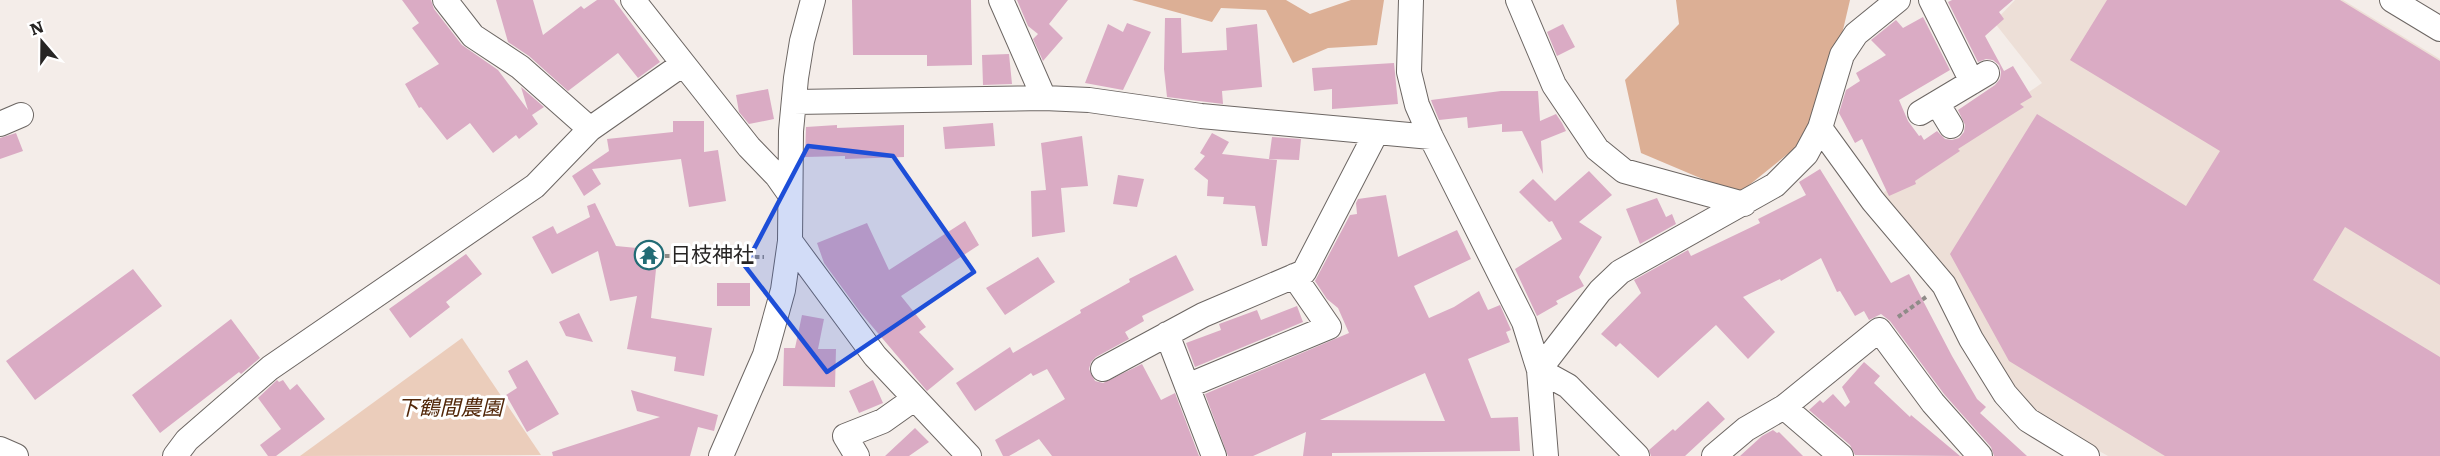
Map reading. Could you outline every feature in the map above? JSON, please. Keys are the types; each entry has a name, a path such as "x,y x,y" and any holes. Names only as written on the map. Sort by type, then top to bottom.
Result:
{"street":[{"path":"445,0 473,36 520,67 590,129"},
{"path":"633,0 749,147 777,176 789,193"},
{"path":"721,456 765,355 777,313 789,249 789,193 794,102 801,41 813,0"},
{"path":"1411,0 1409,72 1417,105 1524,322 1539,370 1546,456"},
{"path":"1518,0 1554,85 1597,149 1624,171 1744,204"},
{"path":"1539,370 1600,291 1620,272 1774,186 1806,154 1820,128 1842,55 1857,34 1898,0"},
{"path":"1932,0 1980,77 1929,108 1951,126"},
{"path":"2392,0 2440,29"},
{"path":"1002,1 1044,98"},
{"path":"175,456 187,440 270,368 535,186 590,129 683,64"},
{"path":"794,102 1044,98 1089,100 1201,116 1376,134 1431,137"},
{"path":"1820,128 1873,201 1944,285 1971,339 2005,394 2028,420 2087,456"},
{"path":"1103,369 1203,315 1304,272 1376,134"},
{"path":"789,249 875,357 969,456"},
{"path":"1187,386 1329,327 1294,276"},
{"path":"1714,456 1746,429 1784,408 1879,330 1933,403 1980,456"},
{"path":"1167,334 1214,456"},
{"path":"1539,370 1568,386 1637,456"},
{"path":"857,456 845,436 884,421 914,399"},
{"path":"1784,408 1841,456"},
{"path":"0,449 16,456"}],"path":[{"path":"665,256 789,249"},
{"path":"1879,330 1944,285"}],"highlighted area":[{"path":"808,146 893,156 974,272 827,372 745,266"}],"shaded area":[{"path":"1132,0 1286,0 1310,14 1351,0 1384,0 1377,45 1328,48 1293,63 1266,10 1221,8 1212,22"},
{"path":"1676,0 1850,0 1820,128 1738,194 1641,153 1625,80 1679,24"},
{"path":"2015,0 2343,0 2440,59 2440,456 2108,456 2035,415 2003,374 1880,195 2042,83 1994,22"}],"green space":[{"name":"下鶴間農園","path":"462,338 541,455 300,456"}],"building":[{"path":"402,0 431,0 434,9 462,45 498,70 528,110 521,87 544,107 532,115 538,124 519,139 516,135 493,153 470,123 447,140 421,107 419,108 405,84 439,64 412,28 419,23"},
{"path":"496,0 533,0 543,35 581,6 584,9 597,0 614,0 660,62 638,78 618,53 568,91 529,56 508,42"},
{"path":"852,0 971,0 972,65 927,66 927,55 853,55"},
{"path":"1017,0 1068,0 1049,24 1063,38 1043,61 1033,39 1038,34 1028,26"},
{"path":"1952,0 2013,0 1999,12 2004,19 1985,36 2004,71 2013,66 2032,97 2020,104 2024,107 1958,149 1960,151 1915,181 1916,184 1889,196 1862,139 1855,143 1839,113 1846,90 1860,81 1856,73 1886,55 1871,40 1896,20 1903,28 1923,17 1950,70 1899,100 1908,121 1924,140 1937,131 1945,139 1959,138 1964,132 1965,125 1958,110 1995,85 2000,79 2001,72 1999,65 1993,60 1986,59 1978,62 1948,2"},
{"path":"2107,0 2340,0 2440,61 2440,285 2345,227 2313,280 2440,357 2440,456 2165,456 2009,361 1950,254 2037,114 2186,206 2220,151 2070,60"},
{"path":"1165,18 1181,18 1182,53 1227,50 1226,28 1257,24 1262,87 1222,91 1223,104 1167,97 1164,69"},
{"path":"1127,23 1151,32 1123,90 1085,83 1108,24 1123,32"},
{"path":"1563,24 1575,47 1557,56 1547,32"},
{"path":"1009,54 1012,84 983,85 982,55"},
{"path":"1394,63 1398,104 1332,109 1332,89 1314,91 1312,68"},
{"path":"768,89 774,119 749,124 739,112 736,95"},
{"path":"1501,91 1538,91 1540,121 1556,114 1562,123 1566,131 1541,141 1543,174 1522,131 1502,132 1502,124 1468,128 1467,117 1439,120 1431,100"},
{"path":"673,121 704,121 704,152 718,150 726,201 689,207 681,159 592,169 601,184 584,196 572,176 609,151 607,139 673,132"},
{"path":"993,123 995,146 945,149 943,127"},
{"path":"837,125 837,128 904,125 904,157 845,159 845,156 805,157 806,127"},
{"path":"16,133 23,151 0,159 0,138"},
{"path":"1212,133 1229,142 1222,154 1277,160 1267,246 1262,246 1255,206 1223,204 1224,197 1207,196 1208,180 1194,169 1205,156 1200,153"},
{"path":"1082,136 1088,186 1061,188 1065,232 1032,237 1031,191 1046,190 1041,143"},
{"path":"1272,137 1301,139 1299,160 1269,159"},
{"path":"1820,169 1891,283 1909,274 1952,356 1977,399 1986,407 1980,413 2027,456 1994,456 1991,447 1944,394 1890,321 1881,314 1869,320 1864,311 1855,316 1840,291 1837,292 1821,258 1781,281 1780,279 1743,297 1775,332 1748,359 1716,325 1658,378 1620,343 1616,347 1601,334 1641,293 1634,280 1688,250 1691,256 1760,223 1758,219 1806,195 1799,182"},
{"path":"1589,171 1612,195 1579,222 1602,237 1579,277 1584,286 1556,301 1558,304 1537,316 1515,269 1562,239 1552,221 1549,222 1519,192 1533,179 1555,201"},
{"path":"1118,175 1144,179 1137,207 1113,204"},
{"path":"1386,195 1398,257 1457,230 1471,259 1414,286 1429,318 1454,307 1479,291 1488,310 1500,305 1511,330 1506,332 1510,342 1468,359 1491,418 1518,417 1520,451 1332,453 1332,456 1303,456 1306,432 1253,456 1228,456 1205,394 1349,333 1338,308 1327,299 1315,281 1350,215 1357,214 1358,199","holes":["1425,373 1445,421 1320,420"]},
{"path":"1657,198 1666,217 1672,214 1676,224 1640,244 1626,209"},
{"path":"595,203 616,246 658,250 651,318 712,328 704,376 674,371 676,357 627,349 637,296 610,301 598,251 552,274 532,237 553,226 557,234 590,217 587,206"},
{"path":"965,221 979,245 901,296 926,327 919,332 954,369 927,391 860,312 824,263 817,243 867,223 889,270"},
{"path":"466,254 482,274 446,302 450,307 410,338 389,309"},
{"path":"1176,255 1194,290 1142,316 1144,321 1125,332 1129,339 1096,357 1089,369 1095,381 1103,383 1142,364 1161,400 1175,393 1199,456 1052,456 1039,439 1009,456 1003,456 995,440 1065,399 1047,369 1033,376 1031,373 975,411 956,383 1010,347 1013,353 1081,313 1080,310 1130,282 1129,279"},
{"path":"1038,257 1055,282 1005,315 986,288"},
{"path":"133,269 162,306 35,400 6,361"},
{"path":"717,283 750,283 750,306 717,306"},
{"path":"1297,306 1303,322 1195,367 1186,343 1221,330 1219,324 1257,310 1261,320"},
{"path":"579,313 593,342 566,336 559,322"},
{"path":"802,315 824,319 818,349 836,349 835,387 783,386 784,348 795,348"},
{"path":"231,319 260,358 160,433 132,395"},
{"path":"527,360 559,414 527,432 506,395 517,388 508,371"},
{"path":"1864,362 1880,376 1874,383 1910,417 1911,415 1960,456 1855,455 1850,445 1809,410 1820,400 1823,403 1833,394 1845,407 1850,402 1842,387"},
{"path":"277,380 279,382 283,380 290,390 297,384 325,419 276,456 268,456 260,445 281,429 258,398"},
{"path":"873,380 883,403 859,413 849,391"},
{"path":"631,390 718,415 714,431 698,427 690,456 553,456 552,452 660,417 637,411"},
{"path":"1708,401 1725,419 1685,456 1651,456 1649,450 1673,429 1675,431"},
{"path":"915,428 929,442 909,456 885,456"},
{"path":"1773,430 1779,432 1803,456 1740,456 1762,436"}],"place":[{"name":"日枝神社","path":"649,255"}]}
